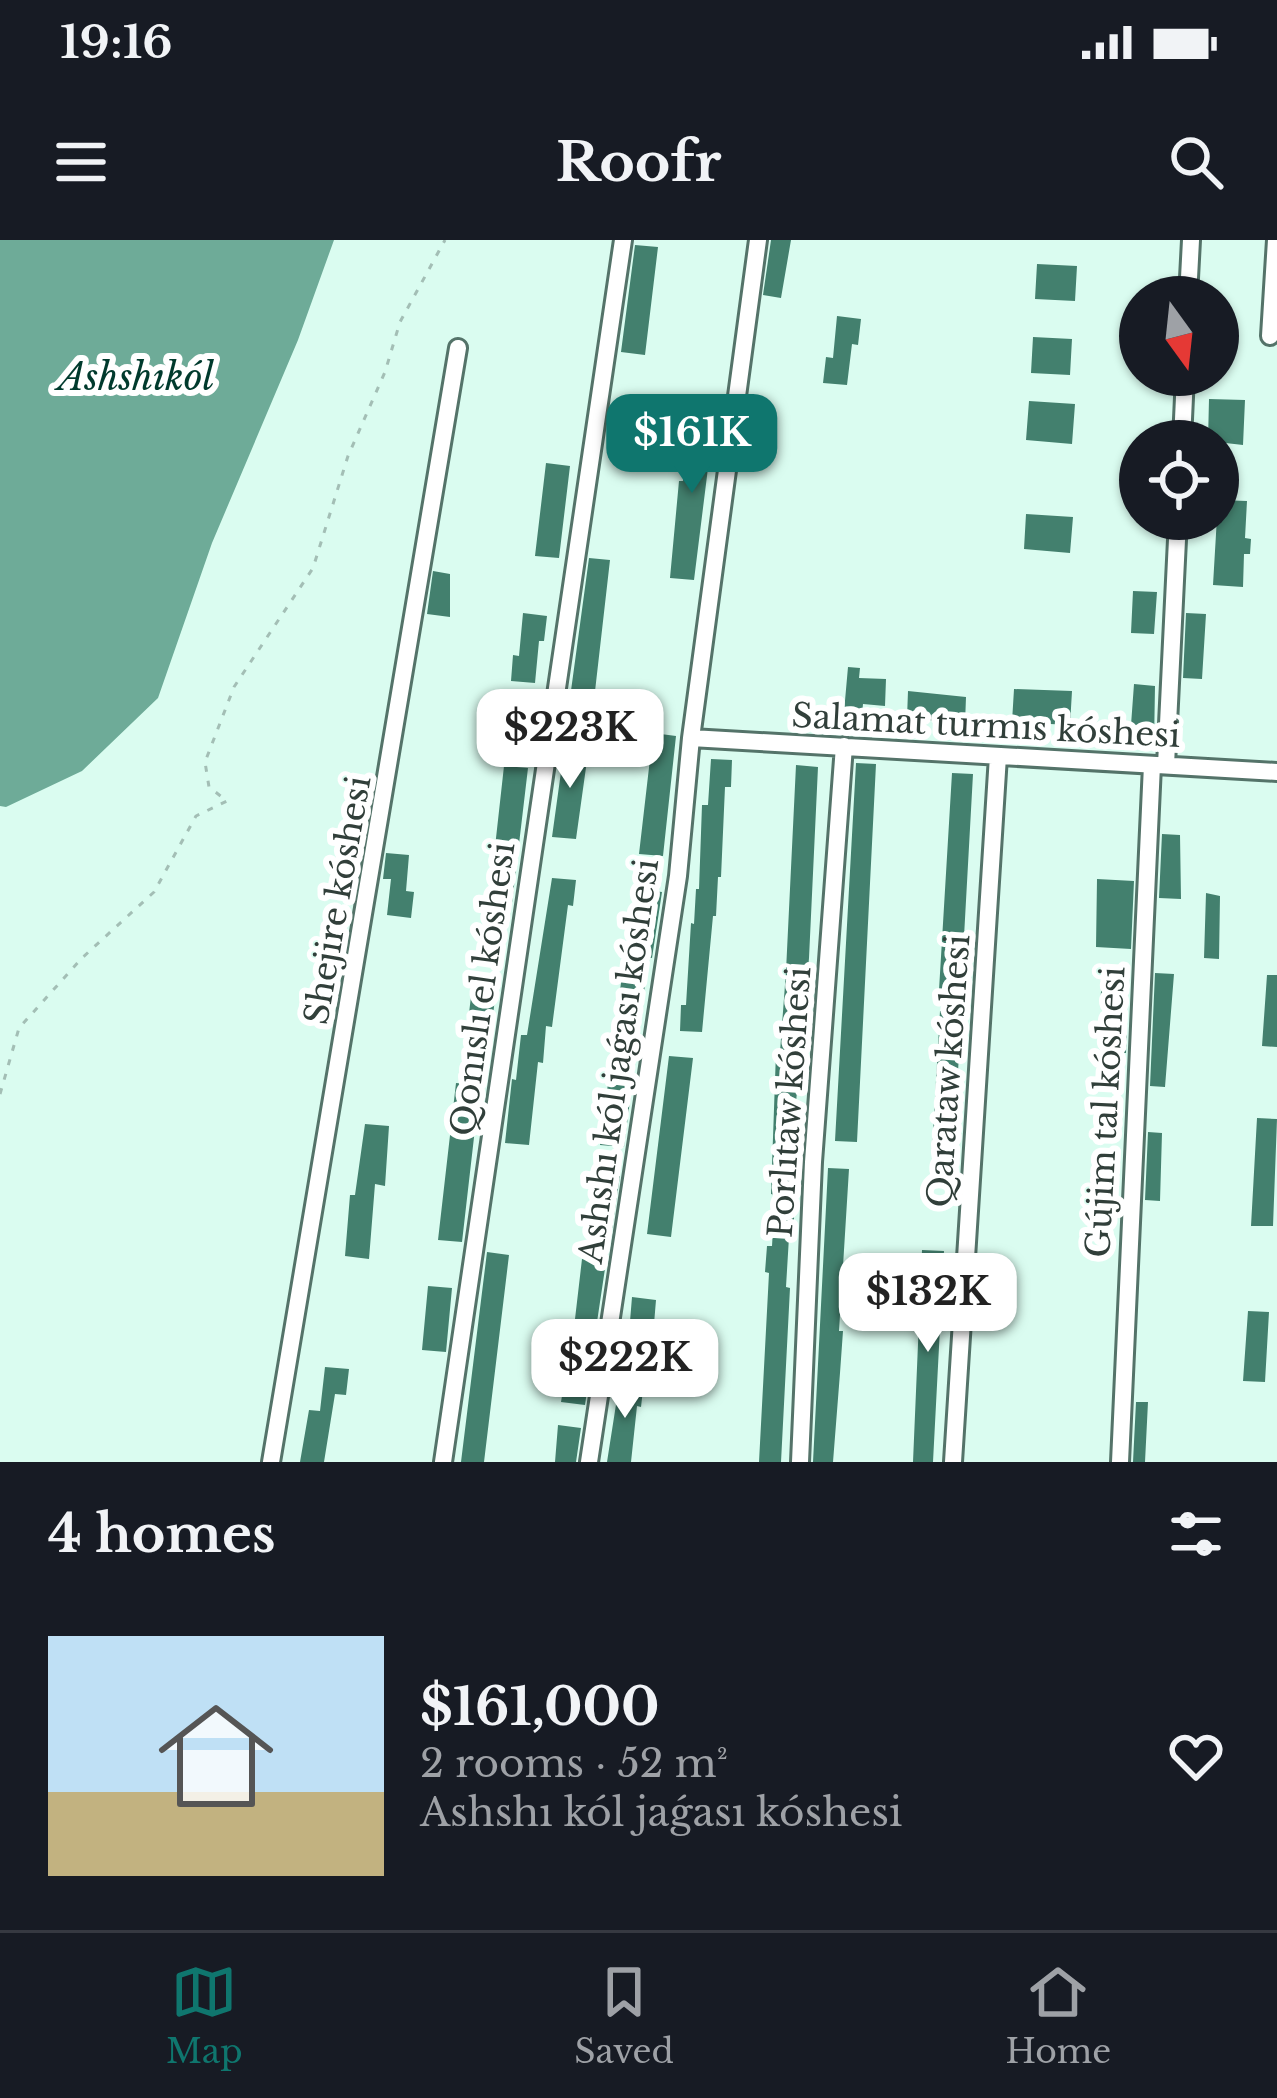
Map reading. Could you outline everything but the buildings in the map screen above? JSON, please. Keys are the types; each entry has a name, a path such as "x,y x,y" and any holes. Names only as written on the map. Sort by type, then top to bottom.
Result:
{"street":[{"name":"Qonıslı el kóshesi","path":"443,1462 622,240"},
{"name":"Ashshı kól jaǵası kóshesi","path":"589,1462 678,876 691,738 758,240"},
{"path":"1189,276 1191,240"},
{"path":"1270,336 1276,240"},
{"name":"Shejire kóshesi","path":"271,1462 458,348"},
{"name":"Gújim tal kóshesi","path":"1120,1462 1159,765 1176,540"},
{"name":"Salamat turmıs kóshesi","path":"691,738 1277,772"},
{"name":"Porlıtaw kóshesi","path":"800,1462 813,1162 844,746"},
{"name":"Qarataw kóshesi","path":"953,1462 998,755"}],"path":[{"path":"0,1094 19,1028 82,958 154,892 196,816 226,801 209,788 205,762 212,743 234,687 313,568 348,456 385,372 400,322 445,240"}],"water":[{"name":"Ashshıkól","path":"0,240 334,240 298,340 212,543 158,698 82,771 6,807 0,806"}]}
